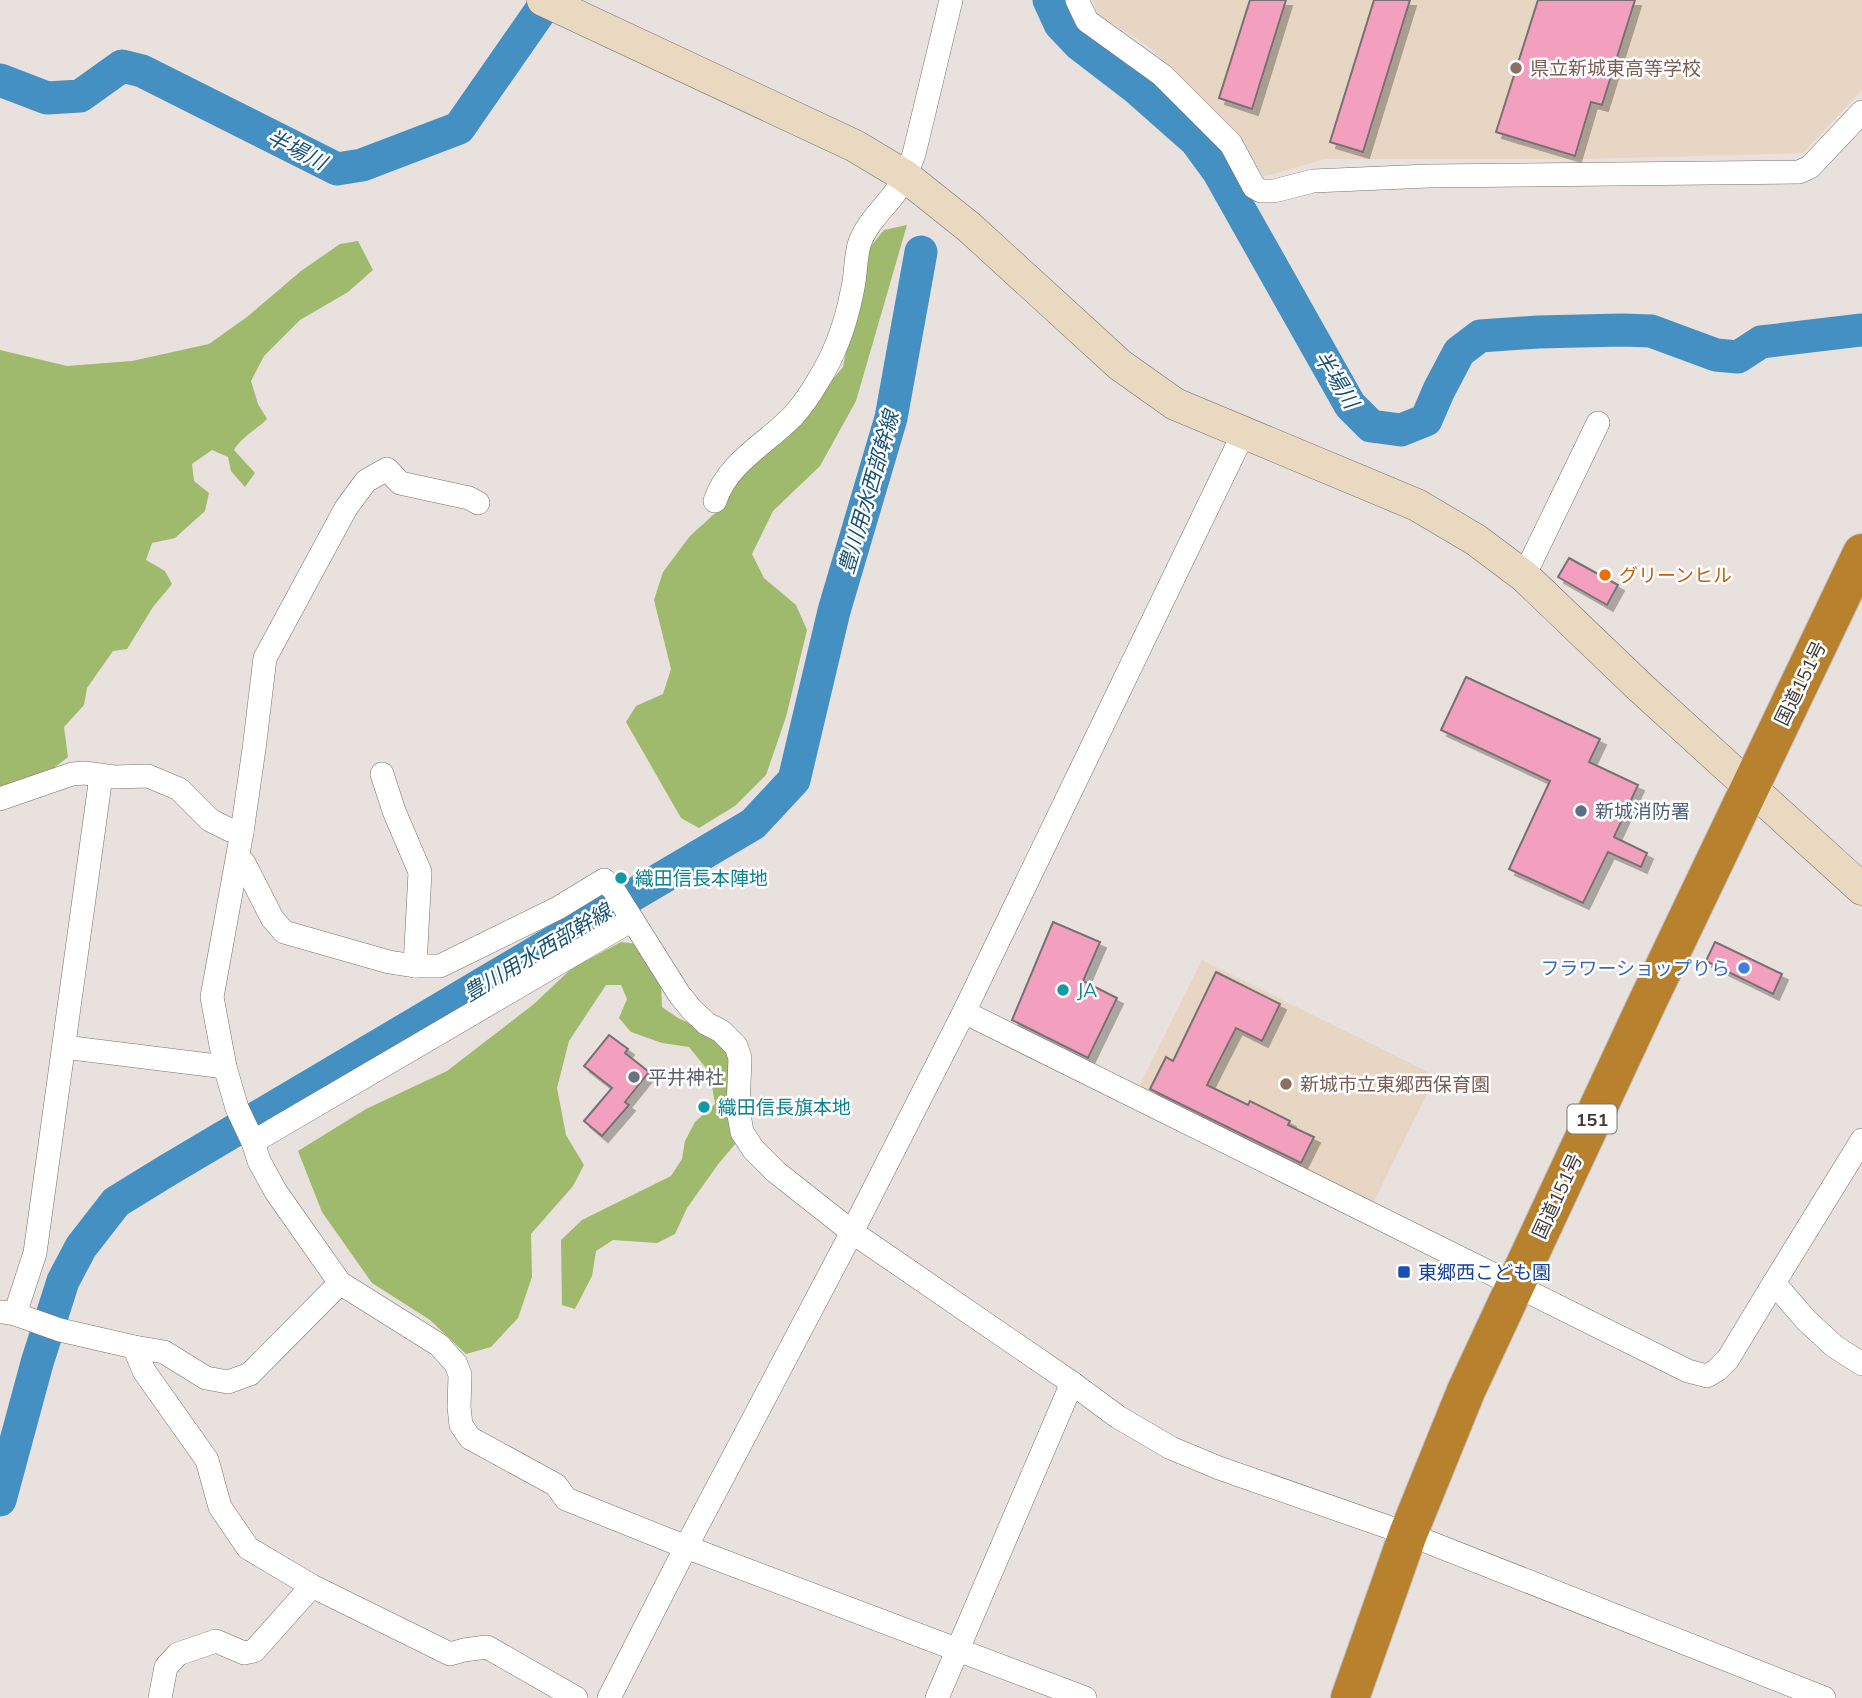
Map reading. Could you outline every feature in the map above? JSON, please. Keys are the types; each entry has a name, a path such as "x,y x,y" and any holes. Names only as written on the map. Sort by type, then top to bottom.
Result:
{"highway":[{"name":"国道151号","path":"1350,1698 1408,1534 1466,1391 1862,552"}],"street":[{"path":"715,501 726,478 740,462 793,415 819,380 841,337 853,291 859,244 867,227 897,191 914,155 951,0"},
{"path":"1077,0 1087,21 1162,75 1231,144 1254,187 1261,191 1274,191 1312,181 1429,176 1799,172 1810,167 1862,112"},
{"path":"551,4 855,146 905,176 969,227 1120,365 1175,404 1417,505 1476,540 1524,576 1641,688 1862,890"},
{"path":"1524,576 1598,424"},
{"path":"609,1698 964,1012 1244,432"},
{"path":"478,503 469,498 400,483 387,469 366,481 346,508 265,658 238,858 212,997 225,1068 237,1108 259,1161 276,1192 340,1283 439,1345 456,1364 460,1375 461,1424 470,1438 556,1485 566,1499 1086,1698"},
{"path":"0,799 72,774 148,776 179,789 210,820 230,830 242,832"},
{"path":"382,774 394,811 420,872 415,966"},
{"path":"101,776 35,1253 16,1316 60,1330 134,1348 164,1352 206,1378 228,1382 250,1374 340,1283"},
{"path":"238,858 244,863 272,918 284,932 389,962 415,966 440,966 558,908 604,880 613,889 679,994 707,1024 721,1031 736,1046 740,1058 738,1109 742,1132 753,1149 776,1172 852,1232 1118,1417 1171,1448 1219,1468 1408,1534 1824,1698"},
{"path":"251,1138 630,916"},
{"path":"964,1012 1514,1286 1688,1371 1707,1376 1728,1359 1862,1140"},
{"path":"64,1047 225,1068"},
{"path":"1774,1283 1806,1320 1834,1346 1862,1364"},
{"path":"134,1348 144,1371 207,1460 220,1507 248,1548 312,1586 450,1654 487,1647 576,1698"},
{"path":"937,1698 1072,1383"},
{"path":"160,1698 166,1668 178,1654 216,1641 244,1653 254,1651 312,1586"}],"shaded area":[{"name":"県立新城東高等学校","path":"1093,0 1862,0 1862,90 1803,153 1583,159 1325,159 1263,177 1238,133 1148,46 1097,14"},
{"name":"新城市立東郷西保育園","path":"1202,960 1436,1076 1371,1207 1137,1091"}],"green space":[{"path":"907,225 856,401 820,466 773,511 752,554 764,578 796,605 807,630 786,717 766,775 735,806 699,828 681,818 626,722 636,706 663,694 671,669 654,600 663,572 690,536 723,506 728,483 802,416 843,367 866,252 884,230"},
{"path":"358,241 373,270 348,292 300,320 264,356 251,381 258,404 267,419 234,450 255,473 245,487 231,471 228,457 212,450 192,464 194,481 209,493 205,511 175,538 152,543 146,560 165,571 172,584 153,607 127,649 113,651 87,688 84,705 64,727 68,757 50,771 0,794 0,350 67,366 132,361 209,344 247,317 301,271 340,244"},
{"path":"621,942 637,944 661,982 662,1007 678,1018 709,1032 728,1052 733,1077 737,1142 687,1208 675,1234 657,1243 613,1240 596,1251 592,1276 575,1309 562,1305 561,1240 582,1220 671,1176 682,1159 685,1141 695,1122 715,1104 710,1073 689,1047 662,1043 631,1032 619,1018 627,999 621,985 606,985 569,1041 557,1088 566,1135 584,1165 573,1186 531,1234 532,1277 518,1318 491,1347 466,1354 430,1320 372,1283 322,1212 298,1151 366,1109 447,1071 534,1004 571,969"}],"building":[{"path":"1250,0 1286,0 1252,109 1219,98"},
{"path":"1374,0 1410,0 1363,152 1330,142"},
{"path":"1538,0 1635,0 1602,105 1591,102 1575,156 1496,132"},
{"path":"1569,558 1618,585 1607,605 1558,577"},
{"name":"新城消防署","path":"1466,677 1600,739 1589,762 1638,785 1614,837 1647,853 1641,867 1608,852 1583,903 1509,869 1550,781 1441,730"},
{"name":"JA","path":"1053,922 1100,942 1083,981 1117,998 1088,1058 1012,1020"},
{"name":"フラワーショップりら","path":"1715,942 1782,974 1773,994 1706,961"},
{"path":"1216,972 1280,1004 1262,1041 1236,1028 1207,1085 1248,1105 1250,1101 1290,1121 1288,1125 1314,1137 1301,1163 1150,1089 1166,1057 1173,1061"},
{"path":"609,1035 628,1049 625,1053 649,1072 625,1102 629,1105 602,1136 584,1121 612,1088 584,1066"}],"waterway":[{"name":"半場川","path":"0,80 47,98 80,96 122,66 142,71 337,169 362,165 459,128 548,0"},
{"name":"半場川","path":"1049,0 1060,24 1080,45 1136,88 1196,141 1218,171 1350,405 1371,426 1401,430 1426,420 1459,352 1480,336 1538,332 1651,331 1716,355 1738,357 1761,342 1862,330"},
{"name":"豊川用水西部幹線","path":"0,1500 37,1363 63,1281 81,1247 116,1202 753,824 794,780 834,611 891,418 921,252"}],"place":[{"name":"県立新城東高等学校","path":"1516,68"},
{"name":"グリーンヒル","path":"1605,575"},
{"name":"新城消防署","path":"1581,811"},
{"name":"織田信長本陣地","path":"621,878"},
{"name":"フラワーショップりら","path":"1744,968"},
{"name":"JA","path":"1063,990"},
{"name":"平井神社","path":"634,1077"},
{"name":"新城市立東郷西保育園","path":"1286,1084"},
{"name":"織田信長旗本地","path":"704,1107"},
{"name":"東郷西こども園","path":"1404,1272"}]}
